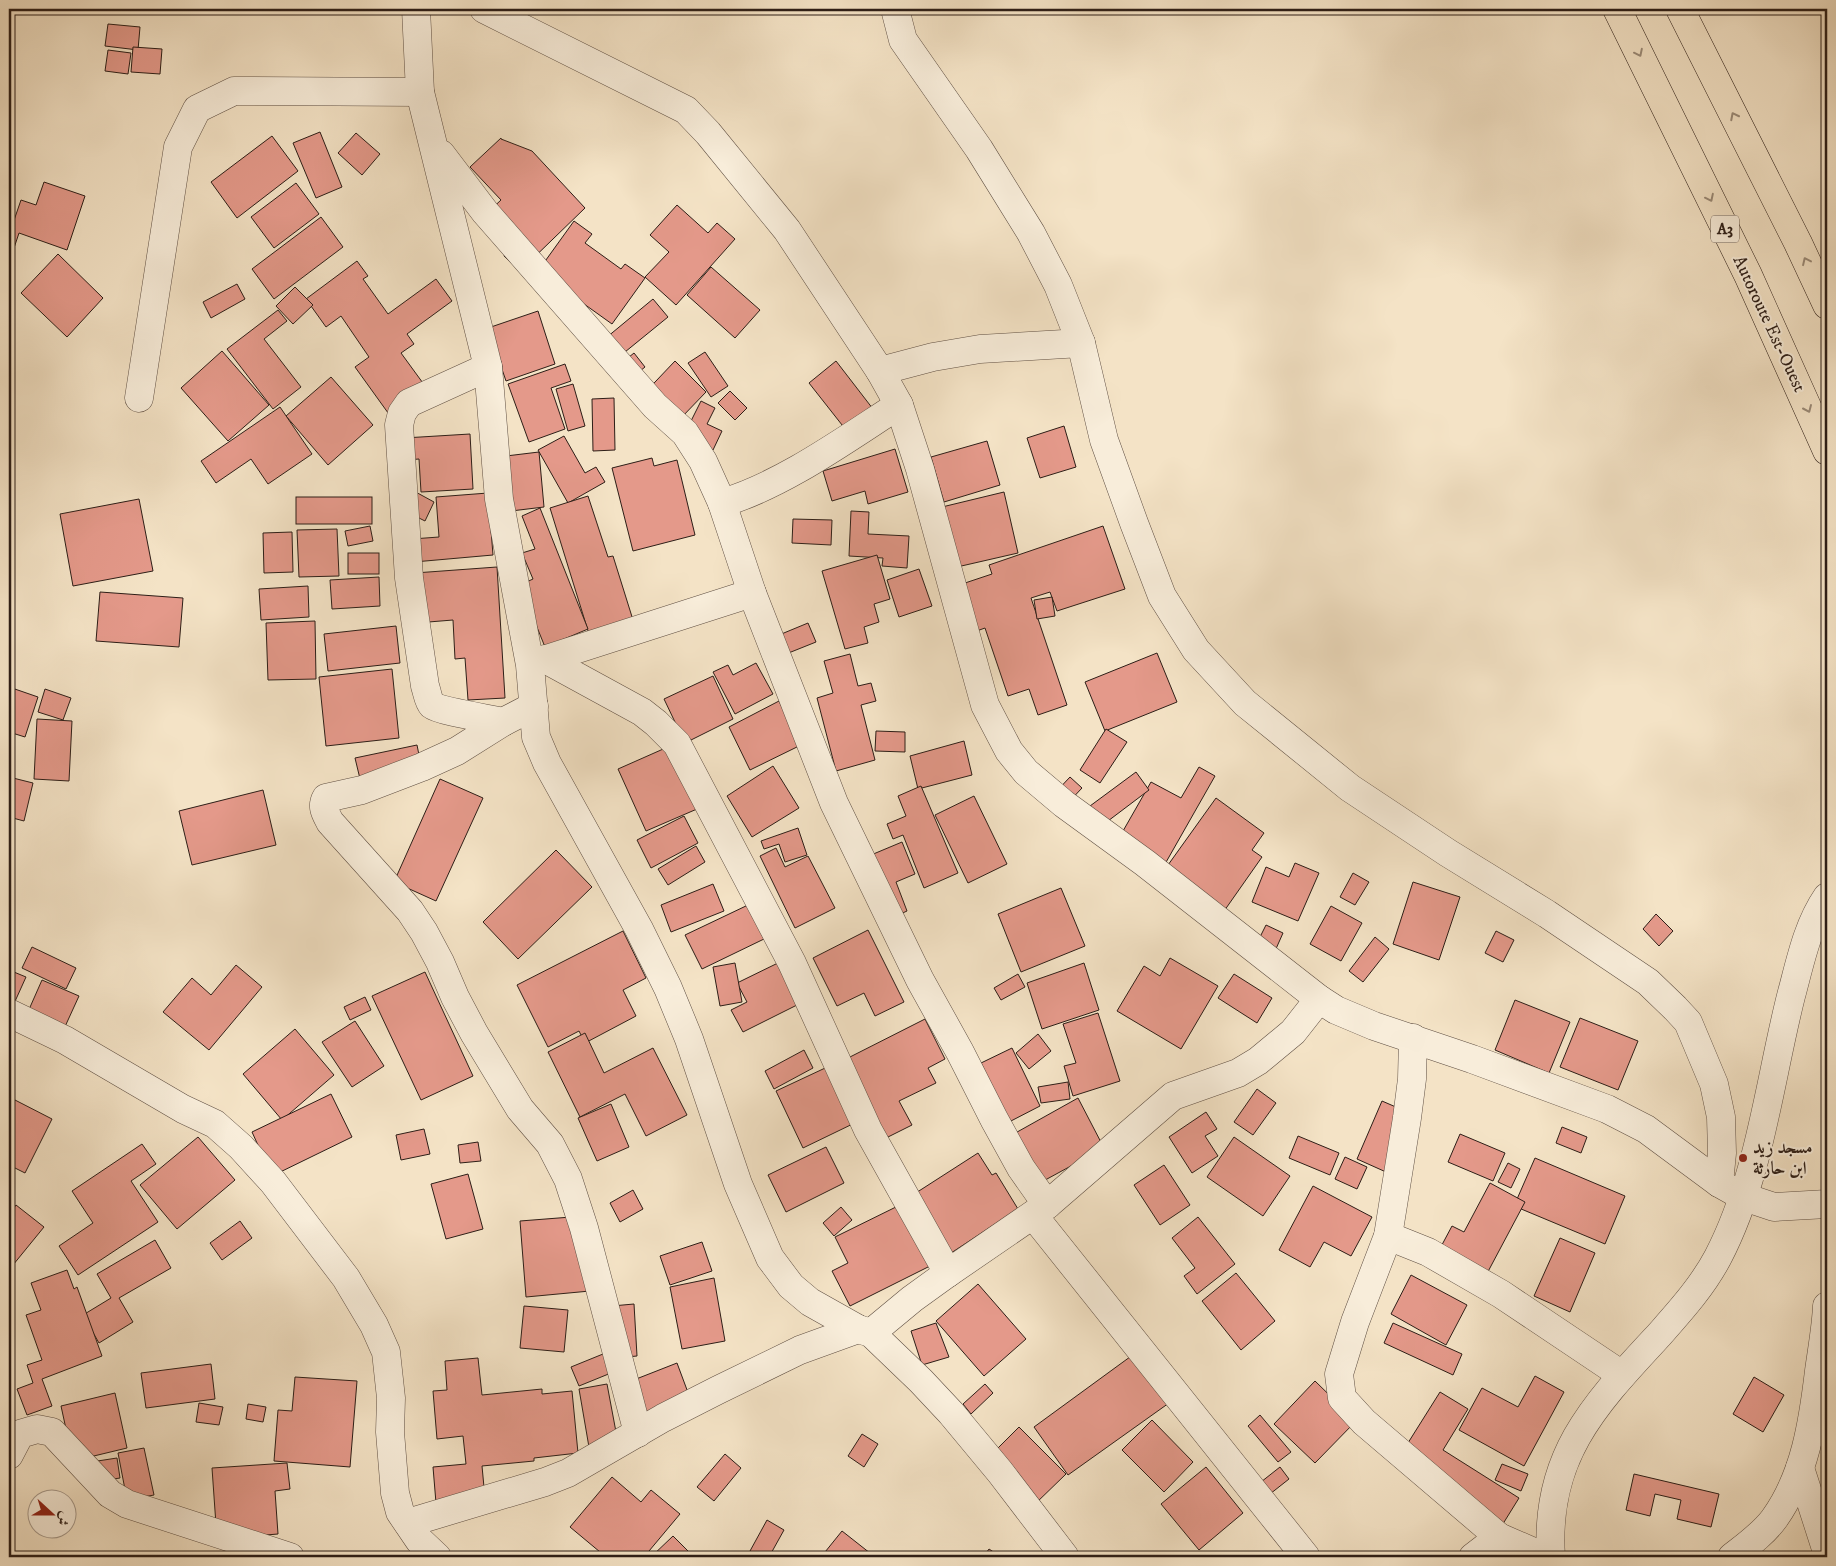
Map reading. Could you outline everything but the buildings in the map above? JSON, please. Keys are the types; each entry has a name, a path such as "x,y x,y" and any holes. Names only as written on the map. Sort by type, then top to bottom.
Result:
{"highway":[{"name":"Autoroute Est-Ouest","path":"1617,9 1748,276 1827,451"},
{"path":"1680,9 1827,305"}],"street":[{"path":"416,9 420,92 488,367 499,499 538,662 534,706 536,737 547,763 639,930 668,988 690,1039 738,1184 770,1258 791,1286 810,1302 865,1331 921,1380 952,1413 1065,1557"},
{"path":"484,9 686,110 708,133 787,230 880,371 899,405 920,468 985,705 1009,752 1026,772 1064,804 1145,863 1319,999 1336,1010 1374,1026 1472,1058 1607,1109 1646,1129 1719,1183 1744,1197 1774,1207 1827,1204"},
{"path":"895,9 903,40 979,149 1031,233 1058,286 1081,343 1104,440 1134,523 1162,596 1196,650 1245,703 1350,788 1448,854 1548,914 1648,982 1675,1008 1688,1022 1714,1084 1721,1117 1722,1153 1719,1183"},
{"path":"139,398 178,147 197,109 234,91 420,92"},
{"path":"433,144 485,212 654,406 684,433 702,461 722,503 752,593 834,803 920,980 1021,1168 1040,1210 1306,1557"},
{"path":"880,371 933,357 980,349 1081,343"},
{"path":"488,367 409,403 402,413 399,425 409,578 425,686 431,702 436,706 471,716 503,722"},
{"path":"722,503 752,492 801,466 899,405"},
{"path":"538,662 752,593"},
{"path":"538,662 642,712 677,744 792,962 868,1130 948,1272"},
{"path":"534,706 503,722 457,751 422,767 362,790 326,798 323,804 330,822 410,911 440,962 455,997 474,1033 520,1109 550,1144 568,1179 584,1228 638,1433"},
{"path":"1551,1557 1551,1516 1560,1472 1565,1458 1581,1428 1622,1375 1687,1305 1707,1277 1730,1231 1744,1197 1771,1088 1784,1024 1802,957 1813,925 1827,897"},
{"path":"408,1523 568,1473 718,1390 800,1350 865,1331 1040,1210 1173,1096 1238,1073 1258,1061 1293,1032 1319,999"},
{"path":"9,1013 65,1040 184,1109 215,1124 241,1147 273,1182 346,1278 374,1325 386,1352 391,1398 390,1432 395,1493 400,1512 420,1540 437,1557"},
{"path":"1413,1038 1412,1079 1388,1236 1355,1322 1339,1374 1342,1398 1364,1422 1499,1537 1545,1557"},
{"path":"1388,1236 1428,1252 1501,1294 1622,1375"},
{"path":"1732,1557 1757,1537 1774,1519 1800,1468 1807,1444 1815,1401 1827,1306"},
{"path":"9,1455 20,1434 37,1429 52,1432 110,1494 127,1504 290,1557"},
{"path":"1800,1468 1827,1552"},
{"path":"1473,1557 1499,1537"}],"place":[{"name":"مسجد زيد ابن حارثة","path":"1743,1158"}]}
